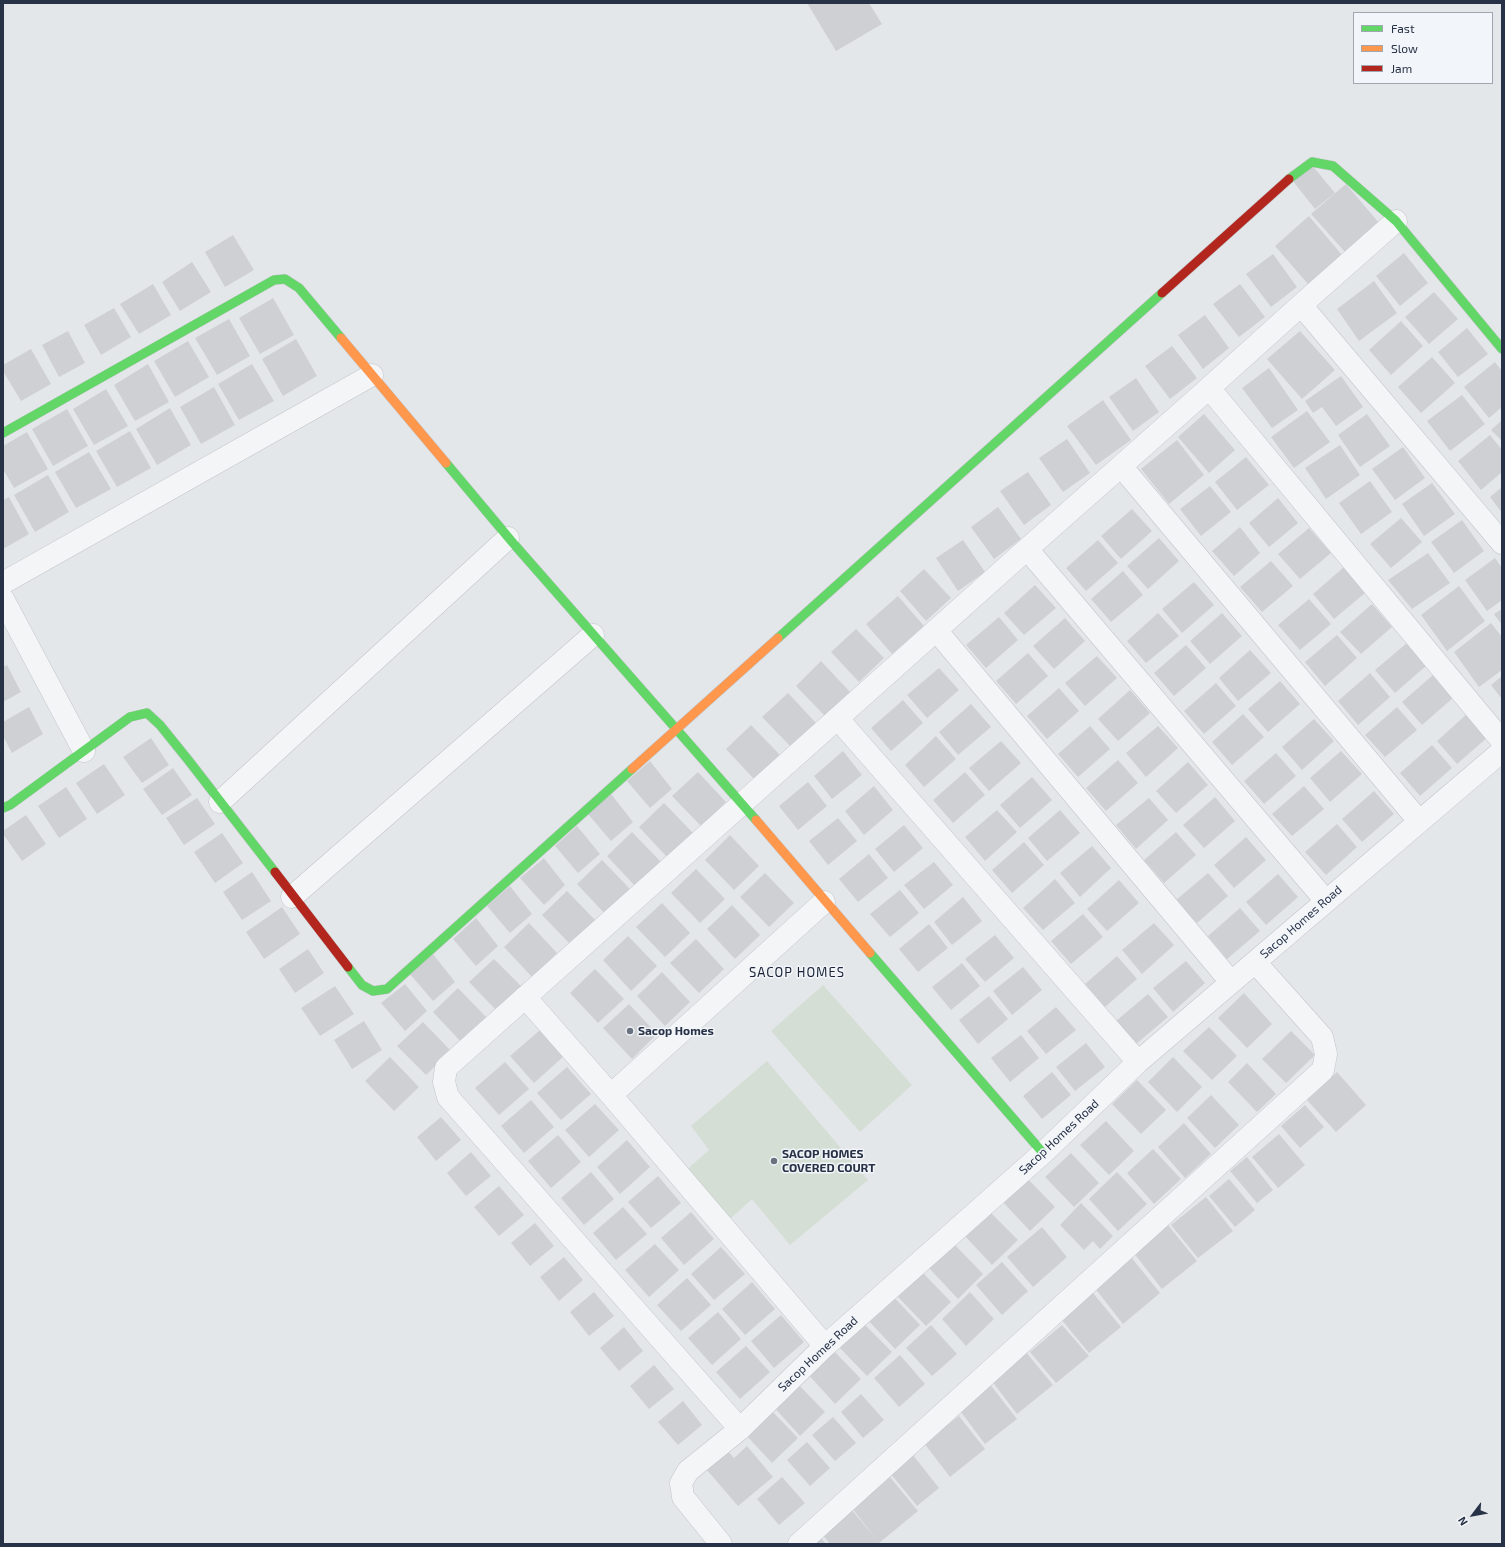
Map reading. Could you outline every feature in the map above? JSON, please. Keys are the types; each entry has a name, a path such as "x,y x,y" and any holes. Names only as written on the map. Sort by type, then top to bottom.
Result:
{"street":[{"path":"3,808 10,805 130,717 147,714 160,725 292,897 362,985 373,991 387,989 1288,180 1312,162 1333,166 1396,221 1502,349"},
{"path":"740,1429 448,1097 444,1082 446,1068 1396,221"},
{"path":"3,433 274,280 285,279 299,288 508,538 742,804 824,902 1044,1154"},
{"path":"1300,305 1502,543"},
{"path":"3,583 372,375"},
{"path":"1209,388 1502,741"},
{"path":"1121,466 1419,821"},
{"path":"220,802 508,538"},
{"path":"1027,549 1326,901"},
{"path":"3,599 84,751"},
{"path":"936,630 1231,982"},
{"path":"292,897 593,635"},
{"path":"838,719 1138,1062"},
{"name":"Sacop Homes Road","path":"721,1544 683,1497 680,1483 688,1471 740,1429 826,1346 1044,1154 1138,1062 1502,751"},
{"path":"611,1095 824,902"},
{"path":"799,1544 1323,1070 1326,1054 1322,1037 1256,962"},
{"path":"525,997 826,1346"}],"shaded area":[{"path":"823,985 912,1085 860,1132 771,1031"},
{"name":"SACOP HOMES COVERED COURT","path":"767,1061 868,1180 790,1245 752,1199 727,1222 684,1172 709,1150 691,1126"}],"building":[{"path":"807,3 869,3 882,24 836,51"},
{"path":"1311,164 1335,193 1315,209 1292,180"},
{"path":"1346,184 1379,223 1345,252 1311,214"},
{"path":"1309,216 1342,255 1308,284 1275,246"},
{"path":"233,235 254,270 225,287 205,252"},
{"path":"1404,253 1428,283 1400,306 1376,276"},
{"path":"1273,254 1297,287 1271,307 1246,274"},
{"path":"192,262 211,292 180,311 162,282"},
{"path":"1374,281 1397,313 1359,341 1337,309"},
{"path":"153,284 171,315 139,334 120,304"},
{"path":"1240,284 1265,317 1239,337 1213,304"},
{"path":"1434,292 1458,319 1429,344 1405,317"},
{"path":"273,298 294,335 260,354 239,318"},
{"path":"114,308 131,337 101,355 84,325"},
{"path":"1205,315 1229,348 1203,369 1178,335"},
{"path":"229,319 250,356 217,375 195,338"},
{"path":"1401,321 1423,346 1391,375 1369,350"},
{"path":"1467,328 1488,354 1458,377 1438,352"},
{"path":"68,331 85,363 59,377 42,345"},
{"path":"1300,331 1335,370 1302,399 1267,359"},
{"path":"296,339 317,376 283,396 262,359"},
{"path":"188,341 209,377 175,397 154,361"},
{"path":"1172,346 1197,378 1170,399 1145,366"},
{"path":"31,349 51,384 21,401 3,371 3,365"},
{"path":"1432,357 1455,383 1421,413 1398,387"},
{"path":"1495,362 1502,371 1502,407 1489,418 1464,387"},
{"path":"148,364 169,402 135,421 114,385"},
{"path":"252,364 274,401 239,420 218,384"},
{"path":"1269,368 1298,410 1272,428 1242,388"},
{"path":"1341,376 1363,407 1336,426 1322,407 1313,413 1305,401"},
{"path":"1136,378 1159,412 1133,431 1109,397"},
{"path":"214,387 235,425 201,444 180,407"},
{"path":"106,389 128,426 94,445 73,409"},
{"path":"1462,395 1485,424 1450,451 1427,421"},
{"path":"1103,400 1131,440 1096,465 1067,426"},
{"path":"170,408 191,445 157,465 136,429"},
{"path":"67,409 88,446 53,466 32,429"},
{"path":"1307,411 1330,442 1294,468 1271,437"},
{"path":"1204,414 1235,450 1209,473 1178,437"},
{"path":"1367,414 1390,446 1360,467 1338,435"},
{"path":"1502,420 1502,441 1491,430"},
{"path":"130,431 151,468 117,487 96,451"},
{"path":"27,432 48,469 14,488 3,469 3,446"},
{"path":"1490,435 1502,450 1502,472 1481,490 1458,461"},
{"path":"1067,439 1090,473 1063,492 1039,458"},
{"path":"1177,440 1204,475 1169,504 1141,469"},
{"path":"1340,445 1360,475 1326,499 1305,468"},
{"path":"1403,447 1425,478 1395,500 1372,469"},
{"path":"89,452 111,489 76,508 55,472"},
{"path":"1246,457 1269,485 1237,510 1215,482"},
{"path":"1028,472 1051,505 1024,525 1000,491"},
{"path":"48,475 69,512 35,532 14,495"},
{"path":"1370,481 1392,512 1361,534 1339,503"},
{"path":"1432,483 1455,514 1424,536 1402,504"},
{"path":"1210,486 1231,512 1201,536 1180,509"},
{"path":"1502,487 1502,513 1490,497"},
{"path":"9,497 29,534 3,549 3,500"},
{"path":"1278,498 1298,523 1269,547 1249,523"},
{"path":"998,507 1021,539 994,559 971,527"},
{"path":"1132,509 1152,531 1121,559 1101,536"},
{"path":"1401,518 1422,542 1391,568 1370,544"},
{"path":"1462,520 1484,551 1454,573 1431,542"},
{"path":"1240,527 1260,553 1234,576 1212,551"},
{"path":"1309,528 1331,553 1300,579 1278,554"},
{"path":"1159,538 1179,561 1148,589 1127,566"},
{"path":"963,540 985,572 958,591 936,558"},
{"path":"1098,540 1118,563 1086,591 1066,568"},
{"path":"1428,553 1450,583 1412,609 1388,580"},
{"path":"1495,558 1502,568 1502,600 1487,611 1465,580"},
{"path":"1271,561 1293,586 1262,612 1240,587"},
{"path":"1344,567 1365,593 1334,619 1313,594"},
{"path":"924,569 951,598 926,621 900,591"},
{"path":"1123,571 1143,595 1111,622 1091,599"},
{"path":"1194,582 1214,605 1182,633 1162,609"},
{"path":"1035,585 1056,608 1024,635 1004,613"},
{"path":"1459,586 1485,621 1447,651 1421,615"},
{"path":"898,596 924,626 892,654 866,624"},
{"path":"1309,599 1331,624 1300,650 1278,625"},
{"path":"1372,604 1392,627 1361,654 1340,632"},
{"path":"1502,609 1502,625 1494,614"},
{"path":"1158,613 1179,636 1146,663 1127,641"},
{"path":"1222,613 1242,636 1210,664 1190,641"},
{"path":"999,617 1018,640 986,668 966,645"},
{"path":"1065,618 1085,641 1054,669 1033,646"},
{"path":"1491,623 1502,637 1502,670 1479,687 1454,652"},
{"path":"856,629 884,658 859,682 831,652"},
{"path":"1337,635 1357,658 1325,686 1305,662"},
{"path":"1407,643 1427,665 1395,693 1375,670"},
{"path":"1186,645 1206,668 1174,696 1154,673"},
{"path":"1250,650 1271,673 1238,701 1219,678"},
{"path":"1028,653 1048,676 1016,704 996,681"},
{"path":"1097,656 1117,678 1085,706 1065,683"},
{"path":"821,661 850,692 825,716 796,686"},
{"path":"7,665 21,692 3,702 3,667"},
{"path":"939,668 959,690 927,718 907,695"},
{"path":"1370,673 1390,697 1358,725 1338,701"},
{"path":"1434,674 1454,697 1422,725 1402,702"},
{"path":"1502,676 1502,699 1491,685"},
{"path":"1280,681 1300,704 1268,732 1248,709"},
{"path":"1216,683 1236,706 1204,734 1184,711"},
{"path":"1059,688 1079,711 1047,739 1027,716"},
{"path":"1130,690 1150,713 1118,741 1098,719"},
{"path":"788,693 816,723 791,747 762,717"},
{"path":"903,700 923,723 891,751 871,728"},
{"path":"971,704 991,727 958,755 939,732"},
{"path":"29,707 43,734 12,753 3,736 3,722"},
{"path":"1397,707 1417,730 1385,757 1365,735"},
{"path":"1468,713 1489,736 1457,764 1437,741"},
{"path":"1243,714 1264,737 1232,765 1212,742"},
{"path":"1314,719 1334,741 1302,770 1282,747"},
{"path":"751,725 780,755 754,779 726,749"},
{"path":"1090,726 1110,749 1078,777 1058,754"},
{"path":"1158,726 1178,748 1146,777 1126,753"},
{"path":"936,736 956,759 924,787 905,765"},
{"path":"151,738 169,765 142,783 123,757"},
{"path":"1001,741 1021,763 989,791 969,768"},
{"path":"1432,745 1452,768 1420,796 1400,773"},
{"path":"843,751 862,775 832,799 814,776"},
{"path":"1341,751 1362,774 1330,802 1310,778"},
{"path":"1276,753 1296,776 1264,804 1244,781"},
{"path":"1118,760 1138,783 1106,811 1086,788"},
{"path":"650,761 672,789 650,808 627,781"},
{"path":"1188,762 1208,785 1176,813 1156,791"},
{"path":"104,764 125,795 97,814 76,783"},
{"path":"173,768 192,795 162,815 143,789"},
{"path":"698,772 726,802 701,826 672,796"},
{"path":"965,772 985,795 953,823 933,800"},
{"path":"1032,777 1052,800 1020,828 1000,805"},
{"path":"808,782 827,806 798,830 779,806"},
{"path":"874,786 893,810 864,835 845,811"},
{"path":"1304,786 1324,809 1292,836 1272,814"},
{"path":"66,787 87,819 59,838 38,806"},
{"path":"1374,791 1394,814 1362,842 1342,819"},
{"path":"611,794 633,822 611,841 588,814"},
{"path":"1215,797 1235,821 1204,848 1183,825"},
{"path":"197,798 215,824 184,845 166,818"},
{"path":"1149,798 1168,820 1136,849 1116,825"},
{"path":"664,803 693,833 667,857 639,827"},
{"path":"997,810 1017,832 985,861 965,837"},
{"path":"1060,810 1080,833 1047,861 1028,838"},
{"path":"26,815 46,844 22,861 3,834 3,831"},
{"path":"838,818 857,841 828,865 809,841"},
{"path":"1337,824 1357,847 1326,875 1305,852"},
{"path":"904,825 923,848 894,872 875,849"},
{"path":"577,826 600,854 578,873 555,846"},
{"path":"632,832 661,862 635,886 607,856"},
{"path":"1176,832 1196,855 1164,883 1144,860"},
{"path":"222,833 243,863 215,883 194,852"},
{"path":"730,835 759,866 734,890 705,860"},
{"path":"1246,837 1266,860 1234,888 1214,865"},
{"path":"1024,842 1044,865 1012,893 992,870"},
{"path":"1092,846 1111,868 1080,897 1060,873"},
{"path":"869,854 888,878 858,902 839,879"},
{"path":"544,858 565,885 544,905 520,878"},
{"path":"602,860 630,889 605,914 577,884"},
{"path":"934,862 953,885 924,909 904,885"},
{"path":"696,869 725,899 700,923 671,893"},
{"path":"252,872 271,901 242,920 223,892"},
{"path":"765,873 794,903 769,927 740,897"},
{"path":"1208,873 1228,896 1197,923 1176,900"},
{"path":"1278,874 1298,897 1266,925 1246,902"},
{"path":"1055,879 1075,903 1043,930 1023,908"},
{"path":"1119,880 1139,903 1107,931 1087,909"},
{"path":"510,886 532,914 510,933 487,906"},
{"path":"900,890 919,913 890,937 870,914"},
{"path":"567,891 595,920 570,944 542,915"},
{"path":"963,897 982,921 952,945 934,922"},
{"path":"662,903 690,933 665,957 636,927"},
{"path":"732,905 760,935 735,959 707,929"},
{"path":"282,907 300,934 264,959 246,932"},
{"path":"1240,908 1260,931 1227,959 1208,936"},
{"path":"1083,914 1103,937 1071,964 1051,941"},
{"path":"476,918 498,946 476,966 453,939"},
{"path":"529,923 557,953 532,977 504,947"},
{"path":"1154,923 1174,945 1142,974 1122,950"},
{"path":"929,924 948,948 918,972 899,949"},
{"path":"995,935 1014,958 985,982 965,959"},
{"path":"628,936 657,966 631,991 603,960"},
{"path":"696,939 724,969 699,993 670,963"},
{"path":"308,949 324,973 295,993 279,969"},
{"path":"433,954 455,982 433,1001 410,974"},
{"path":"1117,956 1137,979 1105,1007 1085,984"},
{"path":"494,959 523,988 498,1012 469,982"},
{"path":"1186,961 1205,983 1173,1012 1153,988"},
{"path":"962,963 980,986 951,1010 932,987"},
{"path":"1023,967 1042,990 1012,1015 993,991"},
{"path":"595,969 624,999 598,1023 570,993"},
{"path":"662,972 690,1002 665,1026 637,996"},
{"path":"405,984 427,1011 405,1031 381,1003"},
{"path":"335,986 354,1014 320,1036 301,1008"},
{"path":"458,988 487,1018 462,1043 433,1012"},
{"path":"1244,993 1272,1024 1247,1048 1218,1018"},
{"path":"1148,994 1168,1017 1136,1044 1116,1021"},
{"path":"989,996 1008,1019 978,1044 959,1020"},
{"name":"Sacop Homes","path":"629,1004 657,1034 632,1059 603,1028"},
{"path":"1056,1007 1076,1030 1046,1054 1027,1031"},
{"path":"364,1021 382,1050 352,1069 334,1040"},
{"path":"423,1022 451,1051 426,1075 397,1046"},
{"path":"1209,1027 1237,1056 1212,1080 1183,1051"},
{"path":"540,1030 564,1056 534,1083 510,1056"},
{"path":"1291,1031 1315,1055 1286,1083 1262,1059"},
{"path":"1021,1035 1039,1058 1010,1082 991,1058"},
{"path":"1086,1043 1105,1067 1075,1091 1056,1067"},
{"path":"390,1057 419,1087 394,1111 365,1081"},
{"path":"1173,1057 1202,1087 1177,1112 1148,1082"},
{"path":"505,1062 529,1089 499,1115 475,1088"},
{"path":"1247,1063 1276,1094 1257,1112 1228,1082"},
{"path":"567,1067 591,1094 561,1120 537,1093"},
{"path":"1052,1072 1071,1095 1042,1119 1023,1096"},
{"path":"1337,1072 1366,1105 1336,1132 1307,1100"},
{"path":"1137,1080 1166,1110 1141,1134 1112,1104"},
{"path":"1211,1095 1239,1125 1215,1148 1187,1118"},
{"path":"531,1100 554,1127 524,1153 501,1126"},
{"path":"595,1104 619,1130 589,1157 565,1130"},
{"path":"1305,1105 1324,1127 1300,1148 1281,1126"},
{"path":"441,1117 461,1140 436,1161 417,1137"},
{"path":"1106,1121 1134,1151 1109,1175 1080,1145"},
{"path":"1184,1123 1211,1154 1185,1178 1158,1147"},
{"path":"1279,1134 1305,1165 1278,1188 1252,1157"},
{"path":"558,1135 581,1162 551,1188 528,1161"},
{"path":"627,1140 650,1167 620,1194 597,1167"},
{"path":"1153,1149 1181,1179 1154,1204 1127,1173"},
{"path":"471,1152 491,1176 466,1196 447,1173"},
{"path":"1071,1153 1099,1183 1074,1207 1045,1177"},
{"path":"1247,1157 1273,1190 1257,1203 1230,1171"},
{"path":"591,1172 614,1199 584,1225 561,1198"},
{"path":"1117,1172 1147,1204 1118,1231 1089,1199"},
{"path":"658,1176 681,1203 651,1228 628,1202"},
{"path":"1026,1177 1055,1207 1030,1231 1002,1201"},
{"path":"1229,1179 1255,1210 1235,1227 1209,1196"},
{"path":"499,1186 524,1215 499,1236 474,1207"},
{"path":"1206,1197 1233,1231 1198,1258 1171,1225"},
{"path":"1081,1203 1113,1236 1100,1249 1093,1241 1084,1250 1060,1225"},
{"path":"623,1207 647,1234 616,1260 593,1233"},
{"path":"989,1211 1018,1240 992,1265 964,1235"},
{"path":"691,1212 714,1239 684,1265 661,1238"},
{"path":"535,1223 554,1246 530,1266 511,1243"},
{"path":"1168,1225 1197,1261 1162,1289 1133,1252"},
{"path":"1042,1227 1067,1257 1033,1287 1007,1257"},
{"path":"655,1244 679,1270 649,1297 625,1270"},
{"path":"954,1244 983,1274 958,1299 929,1268"},
{"path":"721,1247 745,1274 714,1300 691,1274"},
{"path":"564,1257 583,1280 559,1301 540,1277"},
{"path":"1131,1257 1160,1293 1123,1324 1094,1287"},
{"path":"1002,1262 1028,1291 1002,1315 976,1285"},
{"path":"922,1272 951,1302 926,1326 897,1296"},
{"path":"687,1278 711,1305 681,1331 657,1305"},
{"path":"752,1282 775,1309 745,1335 722,1309"},
{"path":"594,1292 614,1316 589,1336 570,1312"},
{"path":"970,1292 994,1319 966,1346 942,1319"},
{"path":"1093,1293 1121,1327 1089,1353 1061,1319"},
{"path":"891,1294 920,1325 895,1349 866,1318"},
{"path":"718,1312 741,1339 712,1365 688,1338"},
{"path":"781,1315 804,1342 774,1368 751,1341"},
{"path":"863,1323 892,1352 867,1376 838,1346"},
{"path":"931,1325 957,1354 932,1376 906,1348"},
{"path":"1062,1325 1089,1356 1056,1383 1030,1352"},
{"path":"624,1327 643,1351 619,1371 600,1348"},
{"path":"746,1346 770,1372 740,1399 716,1372"},
{"path":"832,1349 861,1379 835,1404 807,1373"},
{"path":"1026,1352 1053,1385 1017,1414 991,1380"},
{"path":"900,1355 925,1384 899,1407 874,1378"},
{"path":"654,1365 674,1389 649,1409 630,1386"},
{"path":"796,1382 825,1412 800,1436 772,1405"},
{"path":"989,1383 1017,1419 985,1444 958,1408"},
{"path":"861,1394 884,1420 863,1438 841,1412"},
{"path":"683,1401 702,1425 678,1445 658,1422"},
{"path":"769,1408 798,1438 772,1463 744,1433"},
{"path":"959,1416 985,1449 950,1477 924,1443"},
{"path":"833,1417 856,1443 835,1461 812,1435"},
{"path":"807,1442 830,1468 810,1486 787,1460"},
{"path":"747,1446 773,1477 738,1506 706,1469 727,1450 734,1458"},
{"path":"909,1450 939,1488 917,1506 886,1468"},
{"path":"782,1477 805,1503 779,1525 757,1499"},
{"path":"890,1477 918,1511 879,1543 852,1508"},
{"path":"852,1510 880,1544 830,1544 822,1534"},
{"path":"821,1538 826,1544 814,1544"}],"traffic: fast":[{"path":"1289,179 1312,162 1333,166 1396,221 1502,349"},
{"path":"3,433 274,280 285,279 299,288 341,338"},
{"path":"778,638 1162,293"},
{"path":"446,463 513,543 756,820"},
{"path":"3,808 10,805 130,717 147,713 160,725 189,761 275,872"},
{"path":"348,967 362,985 373,991 387,989 632,769"},
{"path":"870,953 1043,1153"}],"traffic: slow":[{"path":"341,338 446,463"},
{"path":"632,769 778,638"},
{"path":"756,820 870,953"}],"traffic: jam":[{"path":"1162,293 1289,179"},
{"path":"275,872 348,967"}],"place":[{"name":"Sacop Homes","path":"630,1031"},
{"name":"SACOP HOMES COVERED COURT","path":"774,1161"}],"district":[{"name":"SACOP HOMES","path":"797,973"}]}
